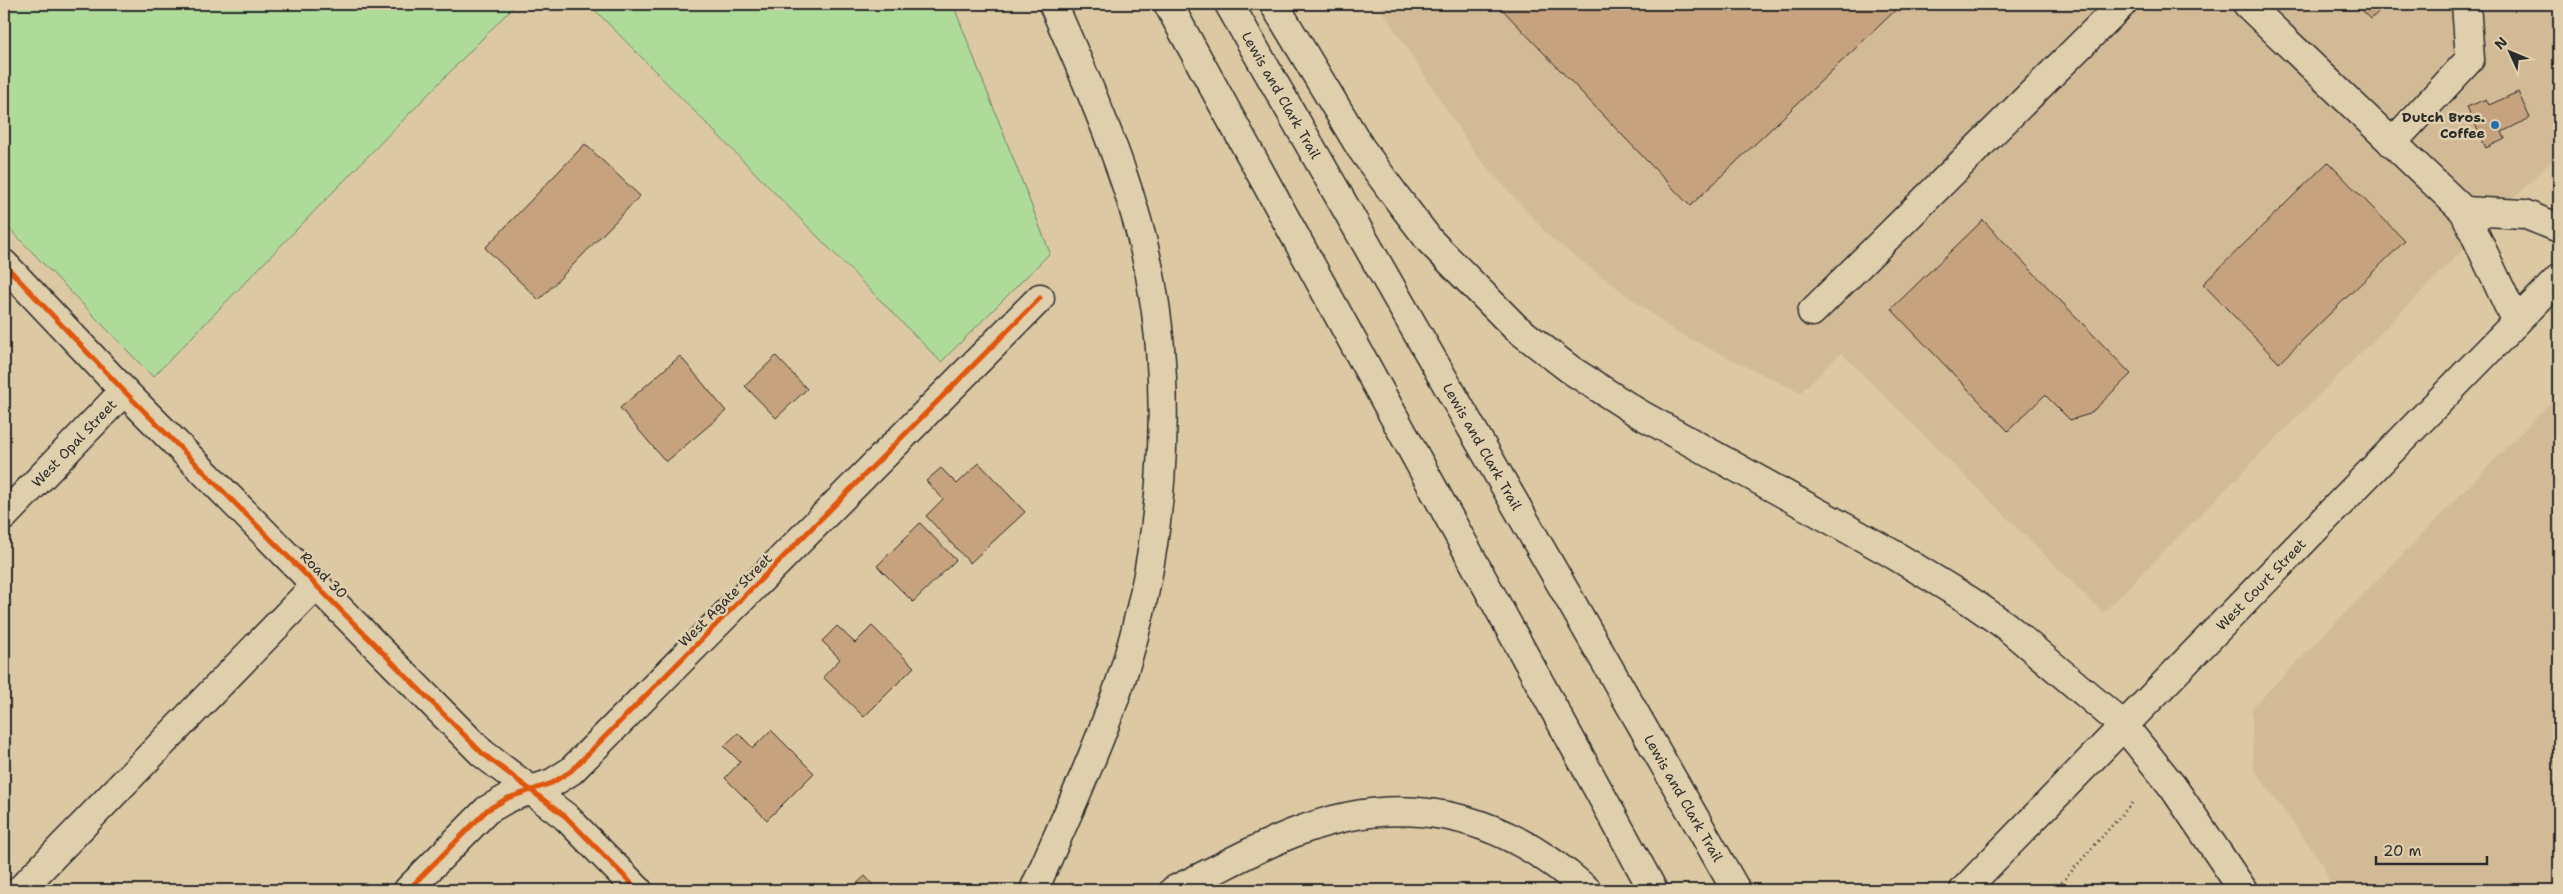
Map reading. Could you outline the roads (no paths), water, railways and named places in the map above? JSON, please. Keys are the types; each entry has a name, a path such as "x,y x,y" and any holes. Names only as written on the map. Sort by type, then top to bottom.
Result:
{"main road":[{"path":"1034,890 1100,739 1121,679 1140,612 1155,526 1163,402 1160,345 1150,274 1129,195 1093,96 1054,4"},
{"path":"1168,4 1653,890"},
{"name":"Lewis and Clark Trail","path":"1229,4 1736,890"},
{"path":"1274,4 1360,147 1397,198 1430,241 1515,327 1571,370 1638,413 1892,553 1970,601 2006,626 2124,726 2173,786 2243,890"},
{"path":"1812,312 2122,4"},
{"path":"2247,4 2464,211 2516,322"},
{"path":"2392,143 2470,59 2466,4"},
{"path":"2464,211 2524,214 2559,228"},
{"name":"Road 30","path":"4,264 124,391 317,584 482,753 531,792 566,816 638,890"},
{"name":"West Court Street","path":"1964,890 2559,278"},
{"name":"West Agate Street","path":"408,890 486,810 508,798 531,792 552,783 571,772 1040,298"},
{"name":"West Opal Street","path":"4,516 124,391"},
{"path":"20,890 317,584"},
{"path":"1174,890 1291,834 1335,820 1377,812 1416,811 1457,818 1497,830 1530,847 1561,868 1586,890"}],"place":[{"name":"Dutch Bros. Coffee","path":"2495,125"}]}
